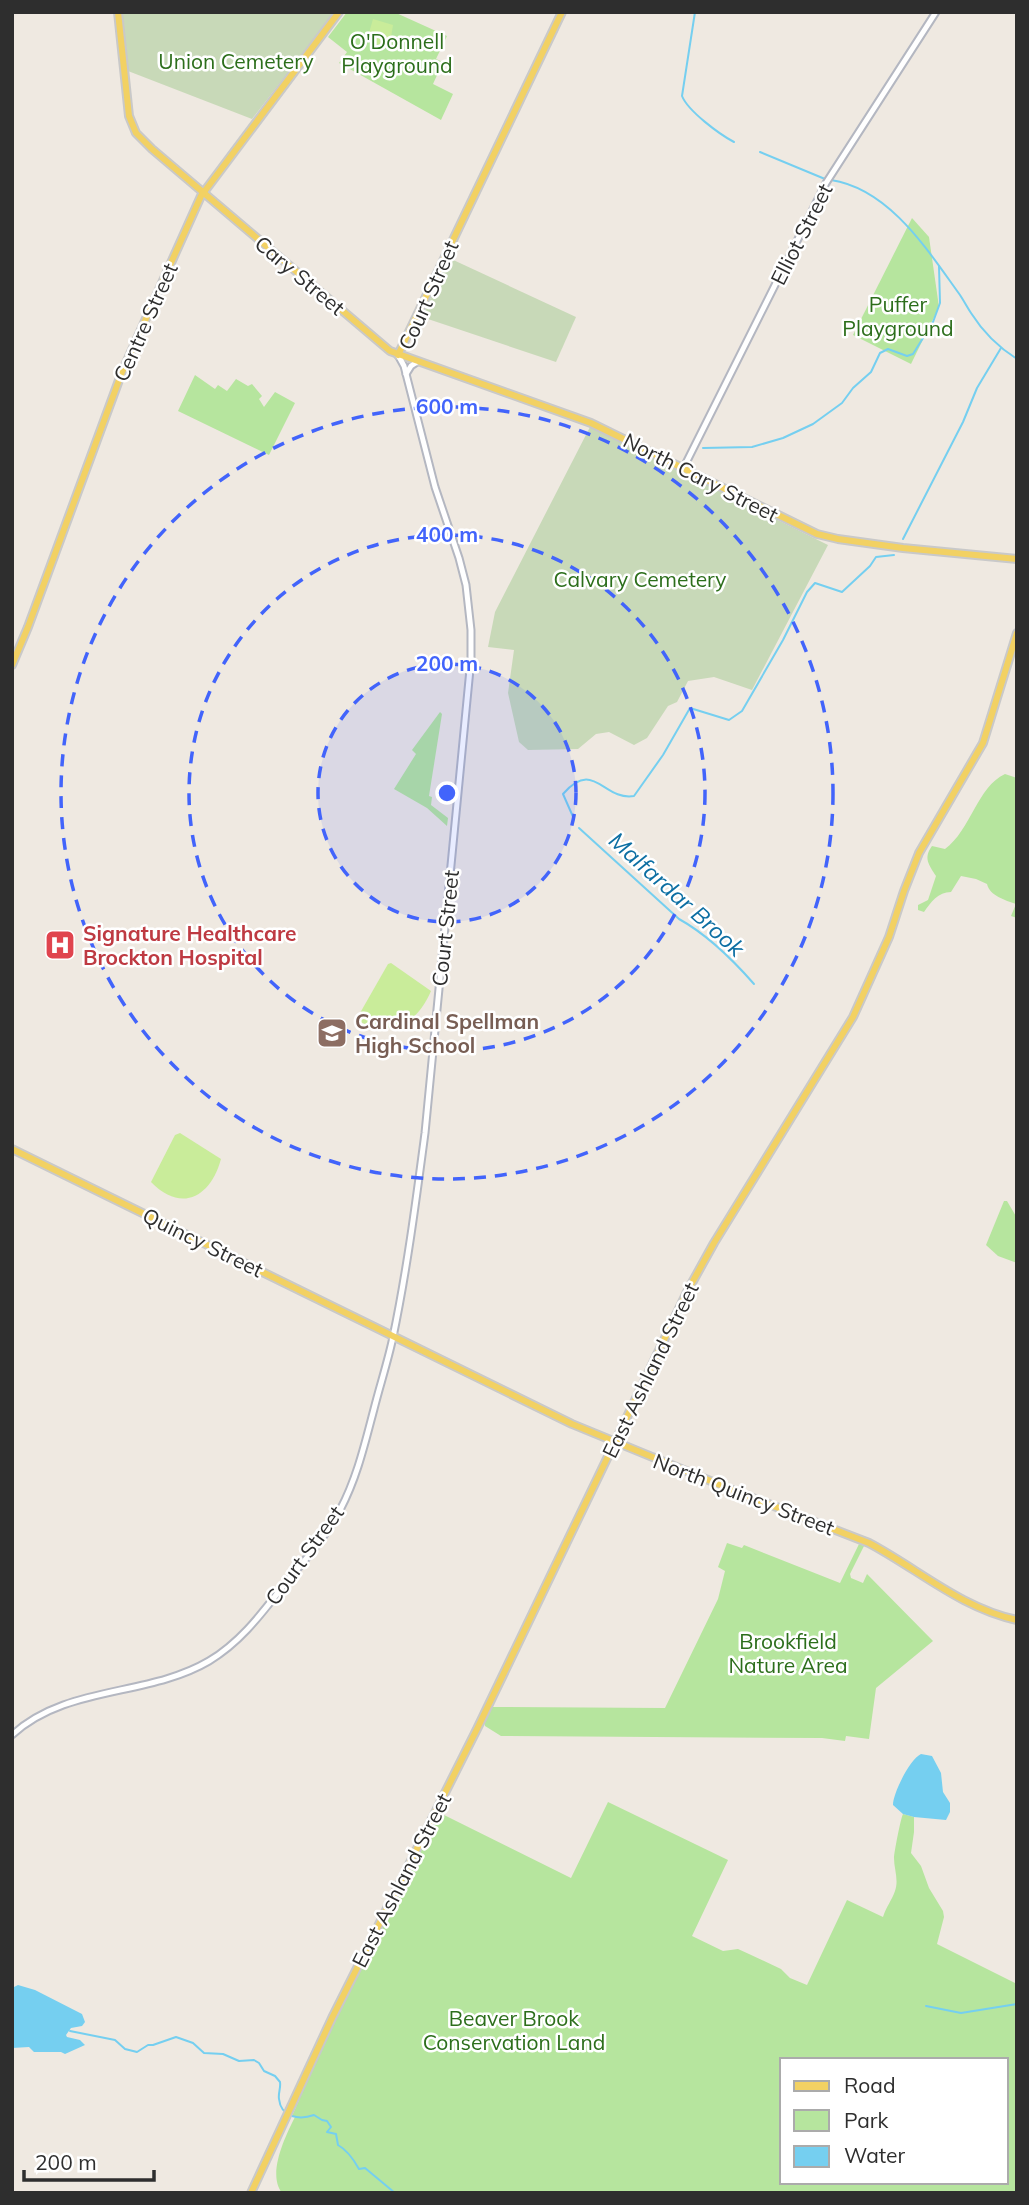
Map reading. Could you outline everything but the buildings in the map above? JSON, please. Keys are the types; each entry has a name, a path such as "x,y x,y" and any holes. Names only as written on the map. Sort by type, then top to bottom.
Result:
{"main road":[{"name":"Cary Street","path":"118,12 132,125 136,133 383,346 398,355"},
{"name":"Centre Street","path":"12,664 121,372 203,192 340,12"},
{"name":"Court Street","path":"398,355 562,12"},
{"name":"North Cary Street","path":"398,355 591,423 829,538 1015,559"},
{"name":"East Ashland Street","path":"251,2193 331,2018 482,1718 663,1339 714,1243 853,1017 890,937 919,853 983,743 1017,633"},
{"name":"Quincy Street","path":"12,1149 275,1277 393,1338"},
{"name":"North Quincy Street","path":"393,1338 614,1443 869,1543 966,1603 1017,1620"}],"street":[{"name":"Elliot Street","path":"684,467 826,183 936,12"},
{"name":"Court Street","path":"12,1735 47,1713 91,1696 162,1681 209,1661 243,1634 326,1533 341,1509 358,1468 393,1338 415,1210 425,1133 471,659 466,586 435,486 406,374 398,355"},
{"path":"406,374 411,365 417,362"}],"green space":[{"name":"Union Cemetery","path":"121,12 335,12 252,119 128,71"},
{"name":"O'Donnell Playground","path":"347,12 394,12 447,36 436,59 443,62 433,84 453,94 441,120 339,63 347,52 328,37"},
{"path":"373,19 393,25 391,37 379,45 367,40"},
{"name":"Puffer Playground","path":"912,218 929,237 939,307 911,364 853,335"},
{"path":"449,258 576,317 556,362 422,317"},
{"path":"195,375 215,389 218,385 227,391 236,379 248,386 252,384 262,396 259,399 264,407 275,392 295,403 269,455 178,411"},
{"name":"Calvary Cemetery","path":"590,427 828,545 752,690 714,677 688,681 677,702 668,706 647,738 634,745 609,732 596,734 578,749 528,750 519,742 508,693 514,650 488,647 495,612"},
{"path":"440,712 442,714 429,796 432,797 431,805 448,818 447,826 427,808 394,789 416,754 412,750"},
{"path":"1005,774 1017,778 1017,918 1011,916 1016,904 995,895 987,884 961,876 951,892 946,892 932,901 924,912 918,910 918,905 928,900 936,876 927,858 929,850 932,846 945,849 954,841 987,789"},
{"path":"391,963 431,991 425,1003 410,1020 391,1028 380,1028 356,1020 388,964"},
{"path":"180,1133 221,1159 210,1183 203,1191 184,1199 162,1192 151,1182 175,1135"},
{"path":"1004,1201 1007,1201 1017,1218 1017,1263 998,1256 986,1245"},
{"name":"Brookfield Nature Area","path":"727,1543 742,1548 744,1545 840,1583 859,1544 864,1546 850,1574 851,1578 863,1583 867,1574 933,1641 876,1688 869,1739 846,1736 845,1741 822,1738 501,1736 485,1726 484,1721 491,1707 665,1708 718,1599 725,1571 718,1567"},
{"name":"Beaver Brook Conservation Land","path":"608,1802 728,1860 692,1936 723,1951 738,1949 781,1969 790,1978 807,1985 847,1900 883,1917 896,1887 894,1858 902,1817 903,1814 914,1817 911,1853 921,1866 929,1888 943,1911 937,1944 1017,1984 1017,2193 282,2193 276,2176 277,2166 295,2117 292,2116 363,1955 367,1956 440,1813 571,1878"}],"water":[{"path":"921,1754 932,1756 941,1773 943,1792 950,1803 946,1820 903,1814 893,1805 903,1777 912,1762"},
{"path":"18,1985 35,1990 82,2014 85,2022 82,2026 71,2028 66,2035 85,2045 65,2054 34,2052 29,2047 12,2048 12,1988"}],"waterway":[{"path":"695,12 682,96 697,115 734,142"},
{"path":"760,152 825,179"},
{"path":"831,180 872,196 906,224 935,260 981,327 1017,359"},
{"path":"703,448 752,447 783,438 813,424 842,403 853,388 871,372 880,353 888,349 907,356 913,354 933,322 940,303 939,266"},
{"name":"Malfardar Brook","path":"903,539 963,422 977,388 1001,348"},
{"name":"Malfardar Brook","path":"574,819 563,794 574,784 591,780 614,793 634,796 663,755 690,708 729,720 742,711 807,592 815,583 842,592 876,557 894,555"},
{"name":"Malfardar Brook","path":"579,828 679,919 720,948 754,984"},
{"path":"926,2006 961,2013 1017,2004"},
{"path":"70,2031 115,2040 125,2049 137,2052 148,2045 176,2037 193,2043 204,2053 223,2054 239,2061 254,2060 280,2082 279,2099 287,2114 303,2117 314,2115 327,2121 331,2127 327,2132 336,2134 338,2145 359,2169 365,2168 395,2193"}],"place":[{"name":"Signature Healthcare Brockton Hospital","path":"60,945"},
{"name":"Cardinal Spellman High School","path":"332,1033"}]}
